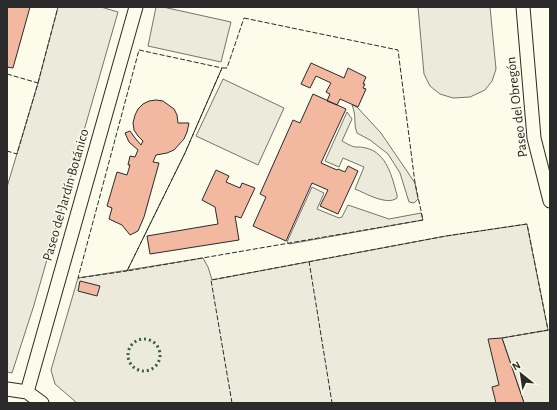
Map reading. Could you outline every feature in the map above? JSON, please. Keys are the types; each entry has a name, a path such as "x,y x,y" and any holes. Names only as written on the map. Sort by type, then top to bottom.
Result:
{"street":[{"name":"Paseo del Jardín Botánico","path":"27,392 136,7"},
{"name":"Paseo del Obregón","path":"523,7 534,138 550,201"},
{"path":"7,389 27,392 42,403"}],"shaded area":[{"path":"58,7 101,7 118,12 34,305 12,373 7,372 7,187 38,83"},
{"path":"156,7 163,7 231,22 221,62 148,46"},
{"path":"418,7 490,7 496,69 492,81 485,90 470,97 453,98 440,94 430,86 424,74"},
{"path":"223,79 284,108 258,165 196,136"},
{"path":"352,105 357,107 381,133 415,183 418,199 414,203 409,202 400,173 388,154 370,140 357,133"},
{"path":"347,112 352,119 342,141 353,146 366,148 373,151 384,160 391,174 397,198 388,201 382,200 355,189 364,167 343,158 339,167 325,161"},
{"path":"312,187 324,193 317,209 339,218 342,217 348,205 389,219 421,213 423,220 289,244 287,242"},
{"path":"527,224 548,330 503,338 524,403 77,403 55,384 51,370 78,278 203,258 208,267 212,280 446,236"},
{"path":"550,330 550,403 524,403 502,338"}],"building":[{"path":"7,7 30,7 13,68 7,67"},
{"path":"311,63 344,78 348,68 366,77 363,88 366,89 358,107 340,99 337,105 327,101 330,94 326,92 331,83 316,76 310,88 301,84"},
{"path":"313,94 346,109 321,163 345,172 348,166 358,171 338,214 320,206 328,190 312,183 286,241 253,226 266,197 260,194 293,120 300,123"},
{"path":"156,100 163,101 174,109 177,115 178,123 189,123 184,139 174,150 156,155 153,162 159,163 144,217 138,231 130,235 122,225 109,219 112,208 107,206 117,172 127,175 130,165 128,165 130,156 135,157 138,150 129,142 125,133 130,131 141,145 143,141 134,130 133,123 135,115 143,104"},
{"path":"216,170 229,176 226,182 240,188 242,183 255,188 241,218 235,216 239,240 150,254 147,236 218,224 215,207 202,200"},
{"path":"80,281 100,286 97,296 78,291"},
{"path":"502,338 524,403 496,403 492,387 499,385 488,339"}],"hedge":[{"path":"141,339 147,339 157,346 160,355 159,361 153,368 147,371 141,371 131,364 128,358 128,352 135,342 141,339"}],"fence":[{"path":"38,83 58,7"},
{"path":"244,18 398,50 415,183 423,220 127,271 185,153 222,68 227,68 244,18"},
{"path":"139,50 222,68 185,153 127,271 78,278 139,50"},
{"path":"7,74 38,83 17,154 7,151"},
{"path":"232,403 211,280 446,236 527,224 548,330 502,338"},
{"path":"309,261 332,403"}]}
